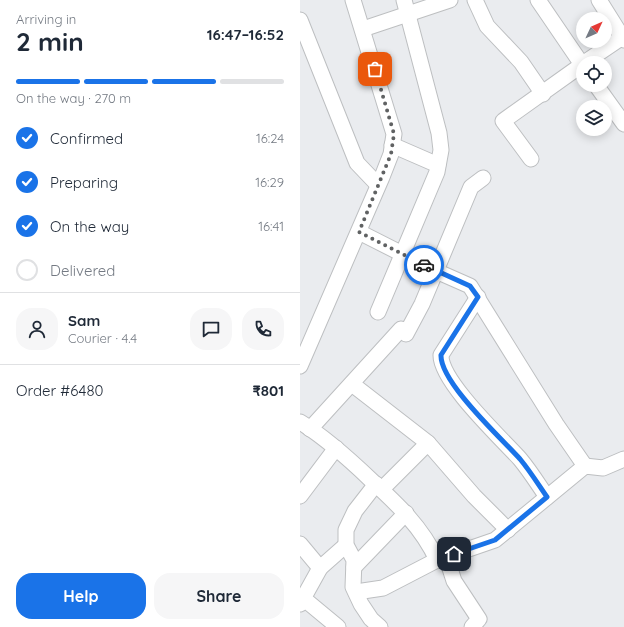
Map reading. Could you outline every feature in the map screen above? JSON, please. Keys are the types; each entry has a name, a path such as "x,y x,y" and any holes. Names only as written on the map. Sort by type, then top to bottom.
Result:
{"street":[{"path":"300,366 359,232 391,154 394,134 353,0"},
{"path":"363,29 406,7 450,0"},
{"path":"476,0 487,26 520,62 543,94"},
{"path":"538,0 577,56"},
{"path":"595,56 623,38 599,0"},
{"path":"378,312 437,172 441,150 439,133 406,7"},
{"path":"300,20 357,163 378,185"},
{"path":"532,159 503,121 576,69"},
{"path":"601,92 624,124"},
{"path":"392,145 438,165"},
{"path":"472,627 479,619 454,582 442,558 406,513 379,486 336,448 305,426 352,384 401,330 406,334 436,271 471,187 483,178"},
{"path":"359,232 436,271 470,286 556,424 585,466"},
{"path":"478,297 441,355 441,363 446,374 488,425 520,460 547,497"},
{"path":"352,384 428,443 464,484 508,530"},
{"path":"370,624 353,587 354,560 346,545 346,530 355,511 379,486 428,443"},
{"path":"300,496 336,448"},
{"path":"356,592 382,588 442,558 495,540 585,466 603,468 623,462"},
{"path":"354,567 406,513"},
{"path":"300,544 320,568"},
{"path":"338,627 302,601 309,584 320,568 346,545"}],"way so far":[{"path":"375,69 394,134 391,154 359,232 424,265"}],"route":[{"path":"424,265 470,286 478,297 441,355 441,363 446,374 488,425 520,460 547,497 495,540 454,554"}]}
